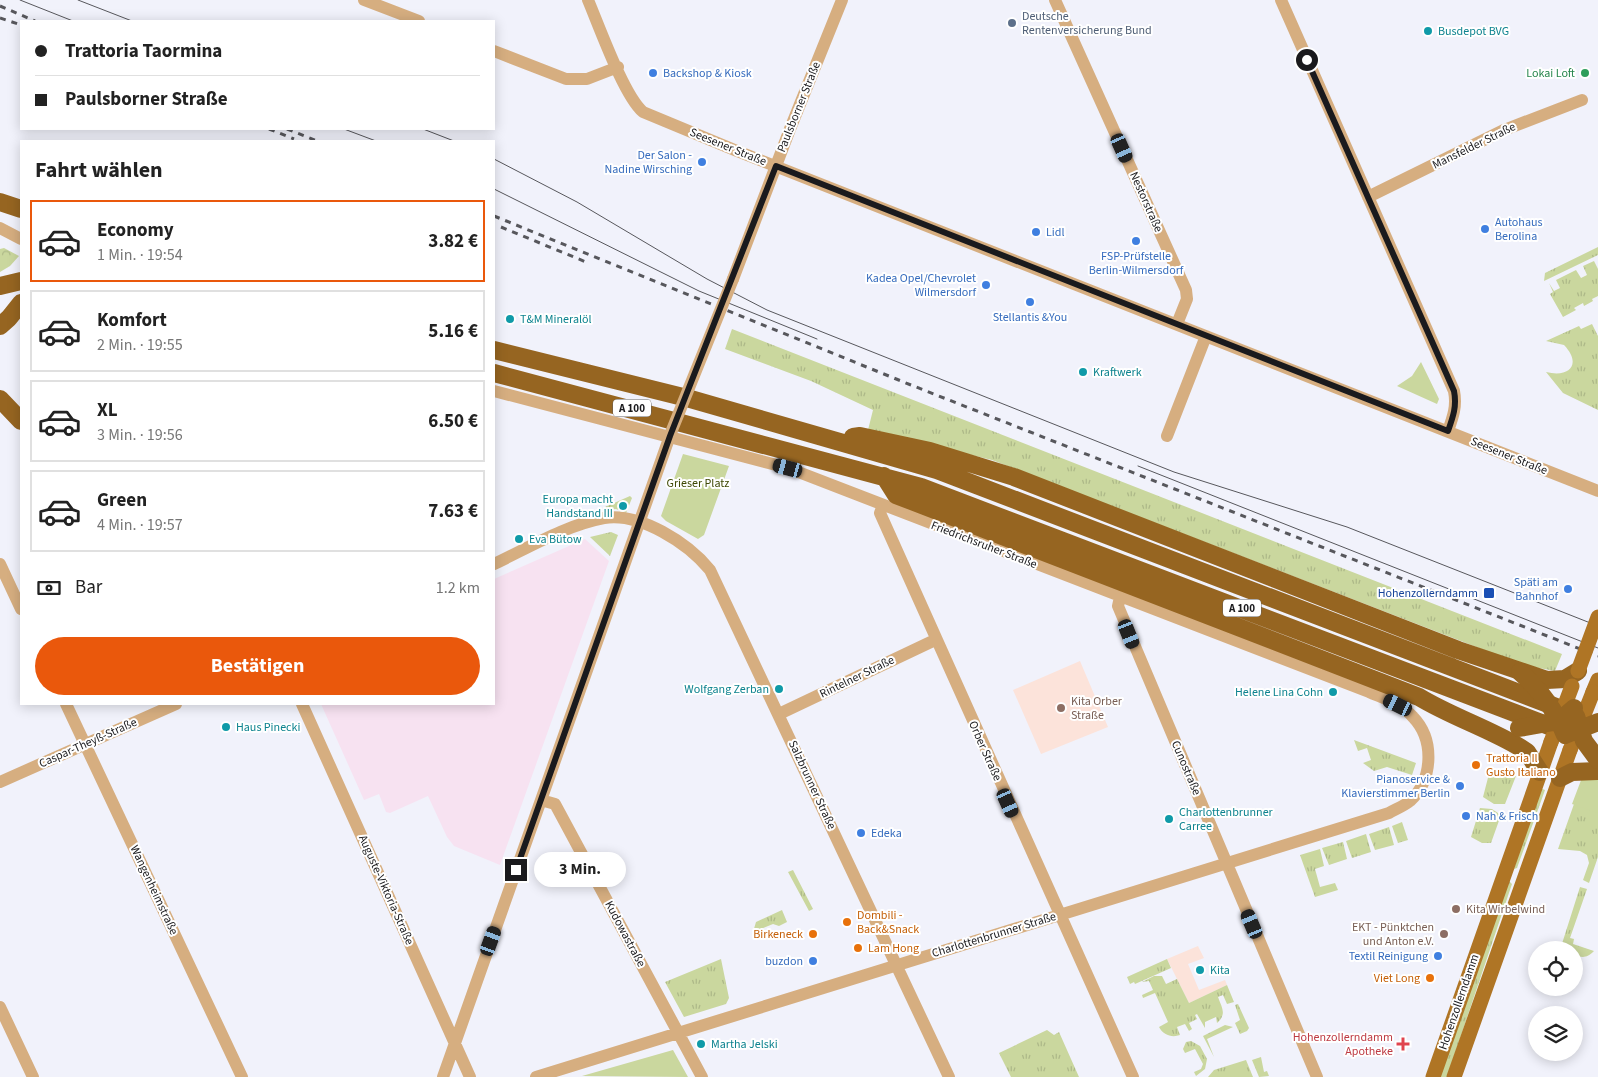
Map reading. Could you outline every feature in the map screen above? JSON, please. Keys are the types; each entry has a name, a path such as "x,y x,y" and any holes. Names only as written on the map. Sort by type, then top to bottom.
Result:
{"highway":[{"path":"0,202 20,209"},
{"path":"0,286 20,281"},
{"path":"0,309 20,303"},
{"path":"0,326 10,318 20,304"},
{"name":"A 100","path":"495,350 687,398 937,470 1046,510 1598,723"},
{"name":"A 100","path":"495,373 921,486 1598,745"},
{"path":"0,399 20,420"},
{"path":"836,440 860,436 974,464 1520,672 1556,680 1575,678 1574,708 1565,735"},
{"path":"884,476 896,495 1419,697 1445,713 1483,726 1527,752 1540,772"},
{"path":"1520,672 1538,692 1565,735"},
{"path":"1574,708 1596,686"},
{"path":"1565,735 1598,723"},
{"path":"1483,726 1519,728 1565,735 1584,741 1598,760"},
{"path":"1560,778 1572,772 1598,771"}],"main road":[{"name":"Hohenzollerndamm","path":"1454,1077 1560,778 1575,678 1598,617"},
{"name":"Hohenzollerndamm","path":"1433,1077 1540,772 1596,686"}],"street":[{"path":"364,0 416,20"},
{"name":"Seesener Straße","path":"588,0 635,104 642,111 776,166 1598,491"},
{"name":"Paulsborner Straße","path":"671,433 842,0"},
{"name":"Nestorstraße","path":"1055,0 1186,290 1187,299 1177,324"},
{"path":"1281,0 1454,391 1456,401 1448,431"},
{"path":"495,50 566,79 588,79 618,67"},
{"name":"Mansfelder Straße","path":"1368,197 1506,129 1582,100"},
{"path":"0,228 17,237"},
{"path":"1167,436 1206,336"},
{"name":"Friedrichsruher Straße","path":"495,391 671,433 788,468 1398,705 1414,717 1424,733 1429,753 1429,764"},
{"path":"443,1077 671,433"},
{"name":"Orber Straße","path":"882,505 880,513 935,640 1133,1077"},
{"path":"495,564 579,526 605,518 640,523"},
{"name":"Salzbrunner Straße","path":"640,523 682,542 698,554 710,570 950,1077"},
{"path":"0,564 20,607"},
{"name":"Cunostraße","path":"1120,597 1118,606 1317,1077"},
{"name":"Rintelner Straße","path":"779,714 935,640"},
{"name":"Wangenheimstraße","path":"66,705 242,1077"},
{"name":"Caspar-Theyß-Straße","path":"0,782 174,705"},
{"name":"Auguste-Viktoria-Straße","path":"302,705 470,1077"},
{"name":"Charlottenbrunner Straße","path":"536,1077 1399,808 1408,803 1421,787 1429,764"},
{"name":"Kudowastraße","path":"542,800 555,804 702,1077"},
{"path":"0,1007 33,1077"}],"shaded area":[{"path":"585,539 609,561 500,865 454,846 447,837 428,796 390,813 386,812 379,794 364,800 321,705 495,705 495,579"},
{"name":"Kita Orber Straße","path":"1080,661 1108,727 1041,754 1013,690"},
{"path":"1198,946 1204,958 1188,964 1199,990 1225,980 1227,985 1189,1003 1167,959"}],"green space":[{"path":"1598,247 1598,255 1544,281 1545,273"},
{"path":"4,248 19,256 10,266 0,272 0,249"},
{"path":"1594,261 1598,269 1598,296 1584,306 1583,303 1574,308 1576,310 1563,317 1550,294 1553,292 1549,283 1554,291 1560,288 1556,280 1576,270 1581,278 1587,275 1583,266"},
{"path":"1592,324 1598,336 1598,410 1563,393 1546,372 1561,373 1567,371 1573,363 1564,345 1546,341 1579,326 1581,329"},
{"path":"732,329 1562,654 1555,671 1523,665 992,460 868,430 873,410 811,381 725,349"},
{"path":"1421,362 1439,399 1437,404 1397,386 1412,376"},
{"name":"Grieser Platz","path":"683,454 729,466 704,535 698,539 666,521 661,516"},
{"path":"630,496 632,498 626,513 616,509 605,510 605,507"},
{"path":"611,532 618,535 610,556 590,537"},
{"path":"1354,740 1416,763 1412,775 1387,767 1374,771 1363,763 1371,760 1367,748 1358,751"},
{"path":"1490,770 1510,778 1512,775 1516,776 1505,804 1494,804 1483,797"},
{"path":"1583,775 1598,779 1598,813 1572,804"},
{"path":"1540,788 1545,790 1517,868 1514,869"},
{"path":"1574,804 1598,805 1598,857 1589,883 1583,880 1589,863 1587,855 1580,851 1558,849"},
{"path":"1480,808 1492,809 1501,815 1491,843 1482,843 1471,837"},
{"path":"1402,822 1408,840 1398,843 1392,826"},
{"path":"1389,827 1394,845 1375,850 1369,834"},
{"path":"1366,834 1371,852 1352,858 1346,841"},
{"path":"1343,842 1347,859 1329,865 1322,848"},
{"path":"1320,849 1324,866 1315,869 1320,887 1335,883 1338,890 1315,897 1300,855"},
{"path":"793,870 813,909 809,911 788,872"},
{"path":"1509,881 1512,884 1447,1077 1438,1077"},
{"path":"1580,887 1587,889 1570,938 1574,939 1574,941 1563,941"},
{"path":"782,910 787,922 779,926 773,924 753,932 756,922"},
{"path":"1583,947 1594,951 1583,957"},
{"path":"721,959 729,998 726,1004 684,1017 665,982"},
{"path":"1167,959 1171,968 1135,984 1134,982 1130,984 1127,977"},
{"path":"1154,976 1162,976 1166,984 1177,979 1189,1003 1227,985 1234,1002 1227,1004 1223,995 1218,997 1223,1014 1217,1023 1216,1017 1205,1022 1205,1028 1197,1014 1195,1015 1197,1019 1189,1023 1192,1029 1189,1031 1185,1024 1177,1027 1180,1035 1168,1035 1159,1027 1168,1022 1155,993 1143,998 1142,995 1153,990 1149,981 1142,982"},
{"path":"1238,1004 1249,1028 1240,1034 1235,1023 1240,1020 1235,1005"},
{"path":"1225,1025 1233,1027 1207,1039 1214,1057 1203,1036"},
{"path":"1047,1030 1054,1035 1059,1032 1079,1077 1011,1077 999,1053"},
{"path":"1191,1041 1200,1046 1207,1059 1205,1069 1196,1076 1194,1072 1201,1069 1203,1064 1195,1049 1185,1053 1183,1049 1186,1042"},
{"path":"673,1050 688,1077 582,1076"},
{"path":"1261,1057 1264,1072 1267,1071 1269,1076 1259,1077 1252,1060"},
{"path":"1246,1060 1253,1077 1208,1077 1214,1070"}],"tram line":[{"path":"20,0 70,20"},
{"path":"78,0 129,20"},
{"path":"347,130 373,140"},
{"path":"426,130 451,140"},
{"path":"495,160 577,202 707,279 767,310 1174,472 1347,527 1598,626"},
{"path":"495,189 699,291 817,339"},
{"path":"1138,466 1598,648"}],"railway":[{"path":"0,6 33,20"},
{"path":"0,18 20,25"},
{"path":"272,130 294,139"},
{"path":"290,130 314,140"},
{"path":"495,216 911,385 1598,656"},
{"path":"501,227 586,262"}],"place":[{"name":"Deutsche Rentenversicherung Bund","path":"1012,23"},
{"name":"Busdepot BVG","path":"1428,31"},
{"name":"Backshop & Kiosk","path":"653,73"},
{"name":"Lokai Loft","path":"1585,73"},
{"name":"Der Salon - Nadine Wirsching","path":"702,162"},
{"name":"Autohaus Berolina","path":"1485,229"},
{"name":"Lidl","path":"1036,232"},
{"name":"FSP-Prüfstelle Berlin-Wilmersdorf","path":"1136,241"},
{"name":"Kadea Opel/Chevrolet Wilmersdorf","path":"986,285"},
{"name":"Stellantis &You","path":"1030,302"},
{"name":"T&M Mineralöl","path":"510,319"},
{"name":"Kraftwerk","path":"1083,372"},
{"name":"Europa macht Handstand III","path":"623,506"},
{"name":"Eva Bütow","path":"519,539"},
{"name":"Späti am Bahnhof","path":"1568,589"},
{"name":"Hohenzollerndamm","path":"1489,593"},
{"name":"Wolfgang Zerban","path":"779,689"},
{"name":"Helene Lina Cohn","path":"1333,692"},
{"name":"Kita Orber Straße","path":"1061,708"},
{"name":"Haus Pinecki","path":"226,727"},
{"name":"Trattoria Il Gusto Italiano","path":"1476,765"},
{"name":"Pianoservice & Klavierstimmer Berlin","path":"1460,786"},
{"name":"Nah & Frisch","path":"1466,816"},
{"name":"Charlottenbrunner Carree","path":"1169,819"},
{"name":"Edeka","path":"861,833"},
{"name":"Kita Wirbelwind","path":"1456,909"},
{"name":"Dombili - Back&Snack","path":"847,922"},
{"name":"Birkeneck","path":"813,934"},
{"name":"EKT - Pünktchen und Anton e.V.","path":"1444,934"},
{"name":"Lam Hong","path":"858,948"},
{"name":"Textil Reinigung","path":"1438,956"},
{"name":"buzdon","path":"813,961"},
{"name":"Kita","path":"1200,970"},
{"name":"Viet Long","path":"1430,978"},
{"name":"Martha Jelski","path":"701,1044"},
{"name":"Hohenzollerndamm Apotheke","path":"1403,1044"}],"route":[{"path":"516,870 670,436 776,166 1448,431 1456,401 1454,391 1307,60"}]}
